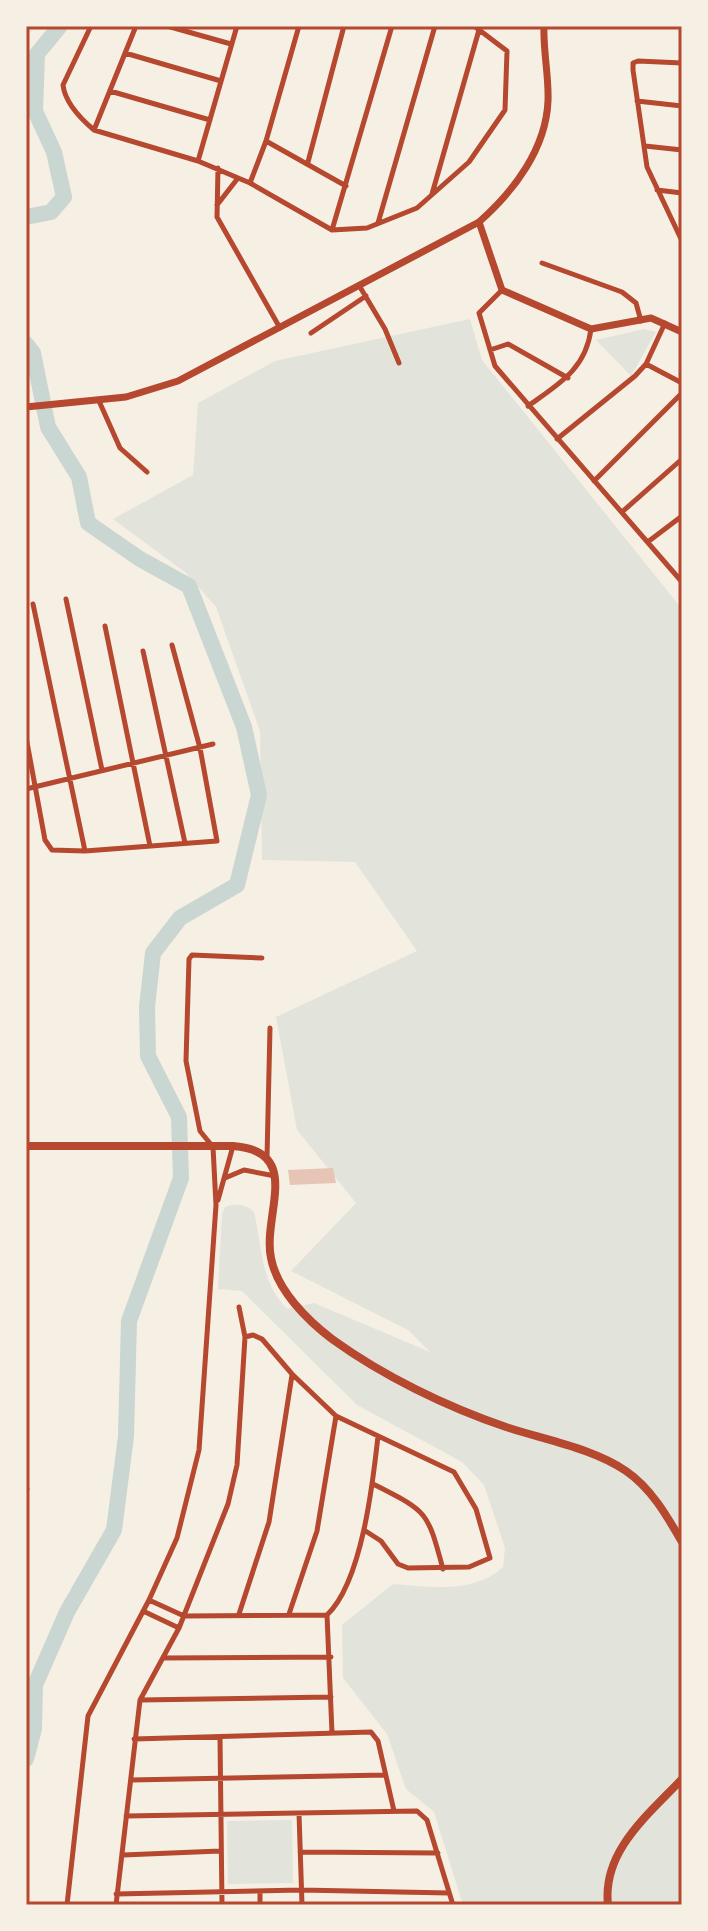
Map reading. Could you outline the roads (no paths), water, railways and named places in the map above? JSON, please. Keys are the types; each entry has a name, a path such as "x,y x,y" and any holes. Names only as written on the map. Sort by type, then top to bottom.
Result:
{"main road":[{"path":"26,407 99,401 153,391 178,381 479,222 512,186 541,141 548,101 544,26"},
{"path":"479,222 502,290 591,329 651,318 682,332"},
{"path":"26,1146 233,1146 255,1150 267,1157 275,1176 271,1258 280,1282 309,1320 368,1360 450,1404 624,1469 654,1499 682,1542"},
{"path":"608,1905 610,1871 620,1849 682,1779"}],"street":[{"path":"91,26 63,85 76,112 94,130 218,168 332,230 355,230 417,208 431,197 469,162 507,104 507,51 476,28 431,197"},
{"path":"94,130 136,26"},
{"path":"167,26 232,44"},
{"path":"198,161 237,26"},
{"path":"250,183 266,141 299,26"},
{"path":"308,162 344,26"},
{"path":"332,230 392,26"},
{"path":"378,224 435,26"},
{"path":"125,53 221,81"},
{"path":"682,63 655,60 633,63 645,146 656,190 682,241"},
{"path":"110,91 210,120"},
{"path":"637,101 682,106"},
{"path":"266,141 346,186"},
{"path":"645,146 682,150"},
{"path":"218,168 217,206 222,228 280,328"},
{"path":"217,206 238,178"},
{"path":"656,190 682,193"},
{"path":"542,263 622,292 636,303 641,321"},
{"path":"360,287 399,363"},
{"path":"502,290 479,313 495,366 681,577"},
{"path":"311,333 366,296"},
{"path":"557,439 646,364 665,322"},
{"path":"528,406 568,378 580,364 591,329"},
{"path":"490,350 508,344 568,378"},
{"path":"646,364 682,383"},
{"path":"594,481 682,393"},
{"path":"99,401 120,448 147,472"},
{"path":"622,512 682,459"},
{"path":"649,541 682,516"},
{"path":"66,599 102,770"},
{"path":"33,604 85,851"},
{"path":"105,626 150,846"},
{"path":"26,737 46,844 58,852 218,839 200,748 172,645"},
{"path":"143,651 185,843"},
{"path":"26,789 213,744"},
{"path":"67,1905 88,1716 149,1600 186,1512 198,1458 216,1205 213,1147 200,1131 186,1061 189,959 192,955 262,958"},
{"path":"267,1157 270,1028"},
{"path":"216,1205 233,1146"},
{"path":"224,1178 244,1170 275,1176"},
{"path":"116,1905 140,1700 184,1616 228,1504 237,1465 245,1337 239,1307"},
{"path":"245,1337 253,1335 262,1339 292,1374 336,1416 454,1472 476,1509 490,1558 478,1565 420,1570 398,1564 381,1541 364,1530"},
{"path":"239,1614 269,1522 292,1374"},
{"path":"289,1614 317,1531 336,1416"},
{"path":"332,1734 327,1615 340,1598 364,1530 378,1436"},
{"path":"373,1484 423,1511 432,1526 443,1569"},
{"path":"149,1600 184,1616 327,1615"},
{"path":"143,1611 179,1628"},
{"path":"163,1658 331,1657"},
{"path":"140,1700 331,1697"},
{"path":"134,1739 374,1734 394,1811"},
{"path":"220,1737 222,1905"},
{"path":"131,1780 385,1775"},
{"path":"126,1816 394,1811 423,1814 453,1905"},
{"path":"299,1813 302,1905"},
{"path":"123,1855 220,1851"},
{"path":"300,1852 438,1853"},
{"path":"116,1894 301,1890 449,1893"},
{"path":"260,1891 260,1905"}],"waterway":[{"path":"26,217 51,212 64,197 54,152 35,111 37,54 60,26"},
{"path":"26,344 33,353 48,427 79,477 88,523 140,559 189,586 244,727 259,795 237,885 180,918 153,953 147,1007 148,1056 179,1117 181,1178 129,1321 126,1436 114,1530 67,1612 35,1685 34,1729 26,1759"}]}
